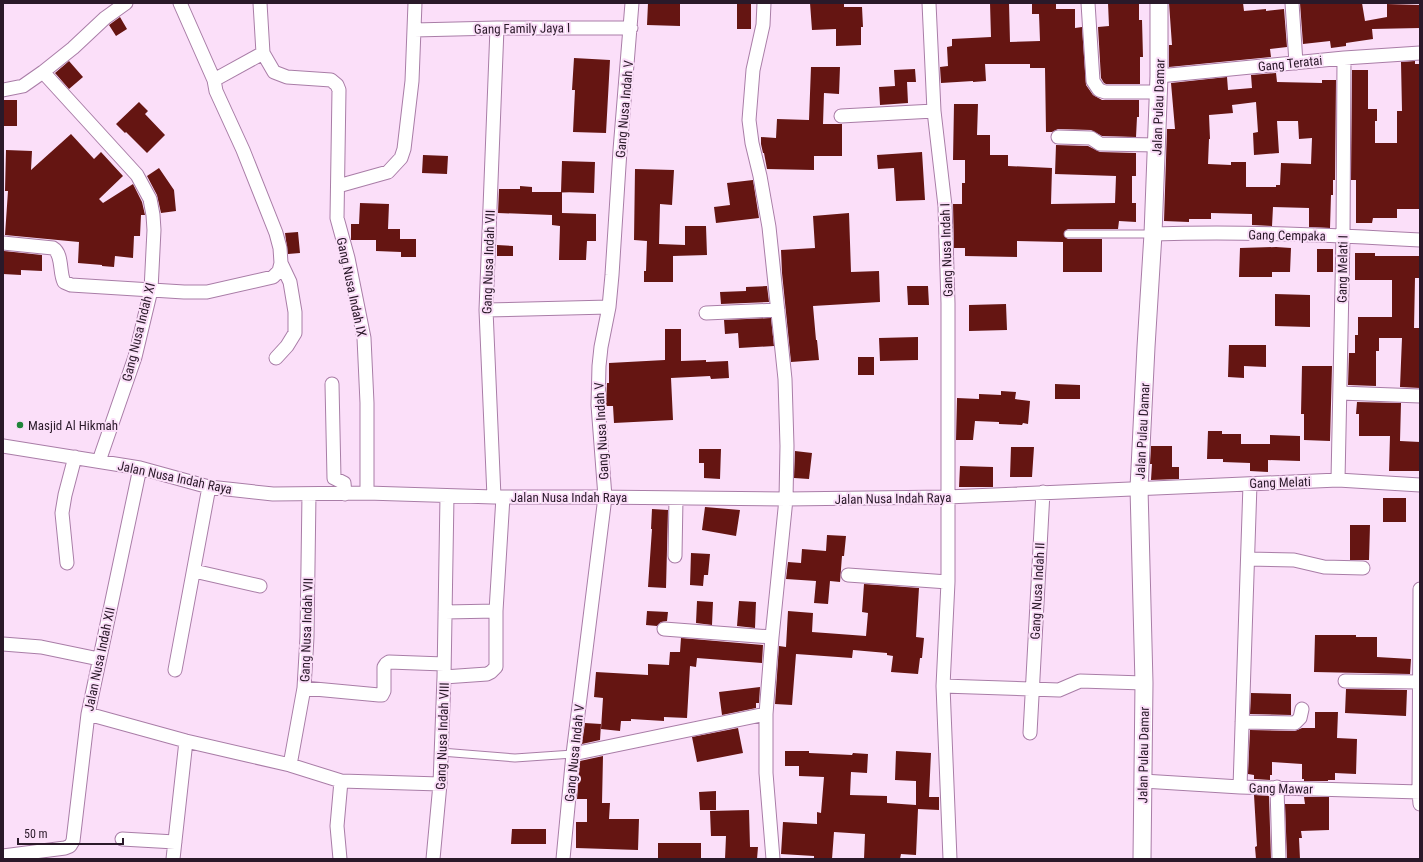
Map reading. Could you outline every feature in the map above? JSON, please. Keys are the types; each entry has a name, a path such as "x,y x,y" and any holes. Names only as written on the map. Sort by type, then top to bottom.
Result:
{"street":[{"path":"3,90 23,86 43,72 73,48 105,18 126,3"},
{"path":"3,243 53,248 56,250 58,255 64,282 71,285 207,292 273,277 279,271 281,263 280,248 276,233 243,150 216,91 214,80 180,3"},
{"path":"214,80 263,53 260,3"},
{"path":"338,186 388,172 401,158 404,149 412,81 416,3"},
{"name":"Gang Nusa Indah V","path":"563,859 573,754 605,497 598,405 601,347 609,307 632,3"},
{"path":"764,3 763,25 753,70 749,120 752,143 760,176 769,227 785,379 787,446 786,499 766,714 766,773 773,859"},
{"name":"Gang Nusa Indah I","path":"929,3 934,111 946,206 948,303 948,582 943,686 950,859"},
{"name":"Gang Teratai","path":"1088,3 1093,81 1099,90 1105,92 1296,63 1420,53"},
{"name":"Jalan Pulau Damar","path":"1142,859 1144,683 1139,488 1153,234 1159,84 1159,3"},
{"path":"1292,3 1296,63"},
{"name":"Gang Family Jaya I","path":"414,30 497,28 631,28"},
{"name":"Gang Nusa Indah VII","path":"497,28 486,310 498,497"},
{"name":"Gang Nusa Indah IX","path":"263,53 274,72 280,75 287,77 331,80 335,82 339,90 337,218 348,258 364,338 367,403 367,493"},
{"name":"Gang Melati I","path":"1338,480 1343,236 1344,58"},
{"name":"Gang Nusa Indah XI","path":"43,72 137,175 150,199 154,230 151,290 135,357 100,461"},
{"path":"841,116 934,111"},
{"path":"1058,137 1091,138 1100,144 1156,145"},
{"name":"Gang Cempaka","path":"1153,234 1192,232 1343,236 1420,240"},
{"path":"276,358 287,346 295,333 295,312 290,282 281,263"},
{"path":"486,310 609,307"},
{"path":"706,313 778,310"},
{"path":"332,384 334,478 344,483 345,494"},
{"path":"1340,393 1420,396"},
{"name":"Jalan Nusa Indah Raya","path":"3,446 140,468 209,487 273,494 367,493 498,497 786,499 947,497 1139,488"},
{"path":"67,563 62,513 65,495 76,457"},
{"name":"Jalan Nusa Indah XII","path":"49,855 70,846 73,841 88,714 140,468"},
{"name":"Gang Melati","path":"1139,488 1338,480 1420,485"},
{"path":"1240,787 1250,484"},
{"path":"175,670 209,487"},
{"name":"Gang Nusa Indah II","path":"1030,733 1043,492"},
{"name":"Gang Nusa Indah VII","path":"290,765 304,688 308,637 309,494"},
{"name":"Gang Nusa Indah VIII","path":"433,859 440,784 444,670 446,496"},
{"path":"304,688 379,696 384,691 384,667 388,662 444,670 487,674 492,672 496,667 498,497"},
{"path":"675,556 676,498"},
{"path":"1248,559 1294,560 1324,567 1363,568"},
{"path":"194,571 260,586"},
{"path":"848,575 948,582"},
{"path":"1420,588 1420,796"},
{"path":"445,612 496,611"},
{"path":"664,630 772,637"},
{"path":"3,644 41,647 99,659"},
{"path":"943,686 1059,690 1080,681 1144,683"},
{"path":"1345,681 1419,682"},
{"path":"1242,722 1295,723 1300,718 1302,709"},
{"path":"88,714 186,741 290,765 341,781 440,784"},
{"path":"573,754 766,714"},
{"path":"173,859 186,741"},
{"path":"340,859 337,826 341,781"},
{"name":"Gang Mawar","path":"1143,781 1240,787 1277,787 1420,796"},
{"path":"1277,787 1279,859"},
{"path":"122,839 175,842"},
{"path":"3,856 49,855"}],"lane":[{"path":"1068,234 1153,234"},
{"path":"441,752 516,758 573,754"}],"building":[{"path":"648,3 680,3 680,26 647,25"},
{"path":"737,3 751,3 751,29 737,29"},
{"path":"810,3 844,3 844,7 862,7 863,27 861,27 861,45 836,46 836,29 812,30"},
{"path":"990,3 1009,3 1010,42 1040,41 1039,14 1032,14 1032,3 1056,3 1056,9 1075,9 1075,28 1082,27 1086,85 1093,95 1102,100 1139,100 1139,117 1137,117 1136,137 1102,136 1091,130 1058,129 1052,132 1046,132 1045,68 1030,68 1030,64 985,64 986,81 941,83 940,67 948,66 947,47 952,46 952,39 991,37"},
{"path":"1108,3 1139,3 1139,20 1142,20 1143,57 1140,57 1140,84 1106,84 1101,78 1098,27 1109,26"},
{"path":"1169,3 1243,3 1244,11 1284,9 1287,47 1270,49 1271,57 1169,67 1169,45 1172,45"},
{"path":"1300,3 1362,3 1365,21 1387,17 1387,4 1420,5 1420,28 1372,29 1373,39 1346,43 1346,46 1331,48 1330,41 1303,44"},
{"path":"120,17 127,29 116,36 109,25"},
{"path":"574,58 610,60 606,133 573,132 575,90 572,90"},
{"path":"69,61 83,77 69,89 55,73"},
{"path":"1415,61 1415,64 1420,64 1420,209 1397,209 1397,218 1373,218 1372,223 1356,223 1356,180 1351,180 1352,70 1368,70 1368,109 1377,109 1377,121 1375,121 1375,143 1397,143 1397,111 1402,111 1401,62"},
{"path":"811,67 840,67 839,94 824,93 823,124 842,124 842,156 814,156 814,170 767,169 761,144 761,137 776,138 777,119 809,120"},
{"path":"915,69 916,82 907,82 908,103 880,105 879,87 895,86 894,70"},
{"path":"1276,73 1277,82 1322,83 1322,80 1336,80 1335,180 1333,180 1333,195 1331,195 1330,228 1309,227 1309,208 1273,207 1272,226 1252,225 1252,214 1211,213 1211,219 1189,219 1189,222 1164,221 1167,129 1175,129 1171,83 1227,77 1228,90 1252,88 1251,75","holes":["1256,102 1258,132 1253,133 1254,155 1279,153 1277,121 1298,121 1299,139 1312,138 1311,164 1281,163 1280,185 1276,185 1276,187 1246,187 1246,162 1231,162 1231,165 1208,164 1210,139 1209,115 1233,113 1232,105"]},
{"path":"3,100 17,100 17,126 3,126"},
{"path":"139,102 148,111 145,114 165,135 147,153 116,124"},
{"path":"954,104 978,104 977,135 990,135 990,155 1008,155 1008,166 1052,168 1051,204 1115,203 1116,176 1055,174 1056,145 1088,146 1100,152 1136,153 1136,176 1132,176 1132,203 1136,203 1136,222 1119,221 1118,229 1068,229 1064,232 1064,236 1068,239 1102,239 1102,272 1063,272 1063,242 1017,241 1017,257 965,256 965,248 954,248 953,204 962,204 962,183 965,183 965,160 953,160"},
{"path":"71,134 94,159 101,152 123,176 99,199 103,203 133,184 142,202 145,215 141,215 140,236 134,236 133,258 115,256 114,267 78,263 79,242 5,235 8,191 5,191 6,150 32,151 31,170"},
{"path":"922,152 925,200 896,201 894,168 878,169 877,155"},
{"path":"423,155 448,156 447,174 422,173"},
{"path":"562,161 595,162 594,193 561,192"},
{"path":"159,168 174,190 176,211 161,213 157,195 147,176"},
{"path":"635,169 674,170 672,205 660,204 659,244 685,245 685,226 706,226 707,255 673,256 673,282 644,282 647,241 634,240"},
{"path":"753,180 759,218 716,223 714,207 730,205 727,183"},
{"path":"520,186 532,187 532,192 562,192 562,213 596,214 596,241 587,241 586,260 559,260 560,226 552,225 552,215 498,213 499,189 520,189"},
{"path":"360,203 389,204 388,229 400,229 400,239 416,239 416,257 401,257 401,252 376,251 376,240 351,240 351,224 359,224"},
{"path":"849,213 851,272 879,271 880,302 813,306 819,360 791,362 781,250 815,248 813,216"},
{"path":"298,232 300,253 288,254 285,233"},
{"path":"497,245 513,246 513,256 497,256"},
{"path":"1240,248 1291,248 1290,272 1272,272 1272,277 1239,277"},
{"path":"1317,249 1333,249 1333,272 1317,272"},
{"path":"4,251 42,255 42,271 21,270 21,275 3,274"},
{"path":"1355,253 1375,253 1375,256 1420,256 1420,278 1415,278 1414,328 1420,328 1420,388 1400,387 1402,338 1379,338 1379,351 1376,351 1376,386 1348,385 1349,353 1355,353 1355,335 1358,335 1358,317 1392,317 1392,280 1355,280"},
{"path":"767,286 769,302 721,304 720,292 746,291 746,287"},
{"path":"907,286 928,286 929,305 908,305"},
{"path":"1275,294 1310,295 1310,327 1275,326"},
{"path":"1006,304 1007,330 969,331 969,305"},
{"path":"771,318 774,346 739,348 738,333 725,334 724,320"},
{"path":"665,329 681,329 681,361 728,361 729,378 711,379 710,376 671,378 673,420 614,423 613,406 606,406 607,383 609,383 609,363 665,360"},
{"path":"918,337 918,360 880,361 879,338"},
{"path":"1229,345 1266,345 1266,367 1244,366 1244,378 1228,377"},
{"path":"858,357 874,357 874,375 858,375"},
{"path":"1302,366 1332,366 1330,441 1304,440 1304,414 1301,414"},
{"path":"1055,384 1080,385 1080,399 1055,399"},
{"path":"1001,391 1016,392 1015,399 1030,401 1028,424 999,424 999,422 975,421 973,440 956,440 957,398 979,399 979,394 1001,395"},
{"path":"1357,402 1401,403 1400,441 1420,442 1420,471 1389,471 1390,436 1359,436 1359,414 1356,414"},
{"path":"1208,431 1222,431 1222,434 1241,434 1241,444 1270,444 1270,435 1300,436 1300,461 1268,460 1268,472 1250,471 1250,463 1223,462 1223,459 1207,459"},
{"path":"1151,446 1172,446 1172,467 1179,467 1179,479 1151,480"},
{"path":"1011,447 1034,447 1032,477 1010,477"},
{"path":"699,449 721,449 720,479 704,478 704,463 699,463"},
{"path":"795,451 812,453 809,479 794,478"},
{"path":"960,466 993,467 993,487 959,487"},
{"path":"1383,498 1406,498 1406,522 1383,522"},
{"path":"705,507 740,510 736,536 702,530"},
{"path":"652,509 668,510 666,588 648,587"},
{"path":"1350,525 1370,525 1369,560 1350,560"},
{"path":"827,535 846,536 844,556 842,556 840,582 830,581 828,604 814,603 816,581 786,579 788,562 801,563 802,549 826,551"},
{"path":"691,553 710,554 708,575 704,575 703,586 690,585"},
{"path":"864,584 919,588 916,637 924,638 922,658 920,658 918,674 891,672 893,656 887,655 887,653 853,650 852,658 796,654 792,705 775,704 779,646 786,647 788,611 813,613 812,632 866,636 868,613 862,612"},
{"path":"697,601 713,602 712,625 696,623"},
{"path":"739,601 756,602 755,628 737,626"},
{"path":"647,611 668,612 667,621 661,622 657,626 646,625"},
{"path":"1315,635 1356,635 1356,637 1377,637 1377,657 1411,659 1410,674 1314,672"},
{"path":"681,638 763,645 762,663 697,658 696,667 690,666 687,718 664,717 664,721 631,719 631,721 621,721 620,731 601,729 603,698 594,697 596,672 648,675 648,664 669,665 670,652 680,652"},
{"path":"760,687 759,703 756,703 756,708 722,715 719,692"},
{"path":"1346,689 1407,690 1406,716 1345,713"},
{"path":"1251,693 1291,694 1291,715 1250,714"},
{"path":"1315,712 1338,712 1337,738 1357,739 1356,774 1335,773 1335,780 1304,781 1304,779 1302,779 1302,764 1272,762 1272,775 1270,775 1270,780 1254,779 1254,775 1248,774 1250,730 1295,731 1302,728 1315,728"},
{"path":"585,723 601,724 600,740 582,744"},
{"path":"738,728 743,753 697,762 692,737"},
{"path":"785,751 809,751 809,753 852,755 853,753 868,754 867,773 851,772 850,795 887,796 887,803 916,805 916,781 895,780 896,751 931,753 929,797 939,797 939,810 918,809 916,855 901,854 900,859 864,859 865,834 834,832 832,859 814,859 814,856 781,854 783,822 817,824 817,812 821,813 824,777 799,776 799,766 785,766"},
{"path":"603,756 602,803 610,803 609,819 639,819 638,850 576,848 576,822 587,822 587,799 577,799 580,761"},
{"path":"716,791 716,810 700,810 699,792"},
{"path":"1254,795 1269,796 1271,859 1256,859 1255,847 1257,846"},
{"path":"1304,797 1329,797 1329,830 1301,831 1302,838 1299,838 1300,859 1287,859 1285,804 1305,804"},
{"path":"749,810 750,847 758,847 757,859 725,859 726,836 711,836 710,811"},
{"path":"512,829 546,829 546,844 511,844"},
{"path":"658,843 701,843 701,859 658,859"}],"place":[{"name":"Masjid Al Hikmah","path":"20,425"}]}
